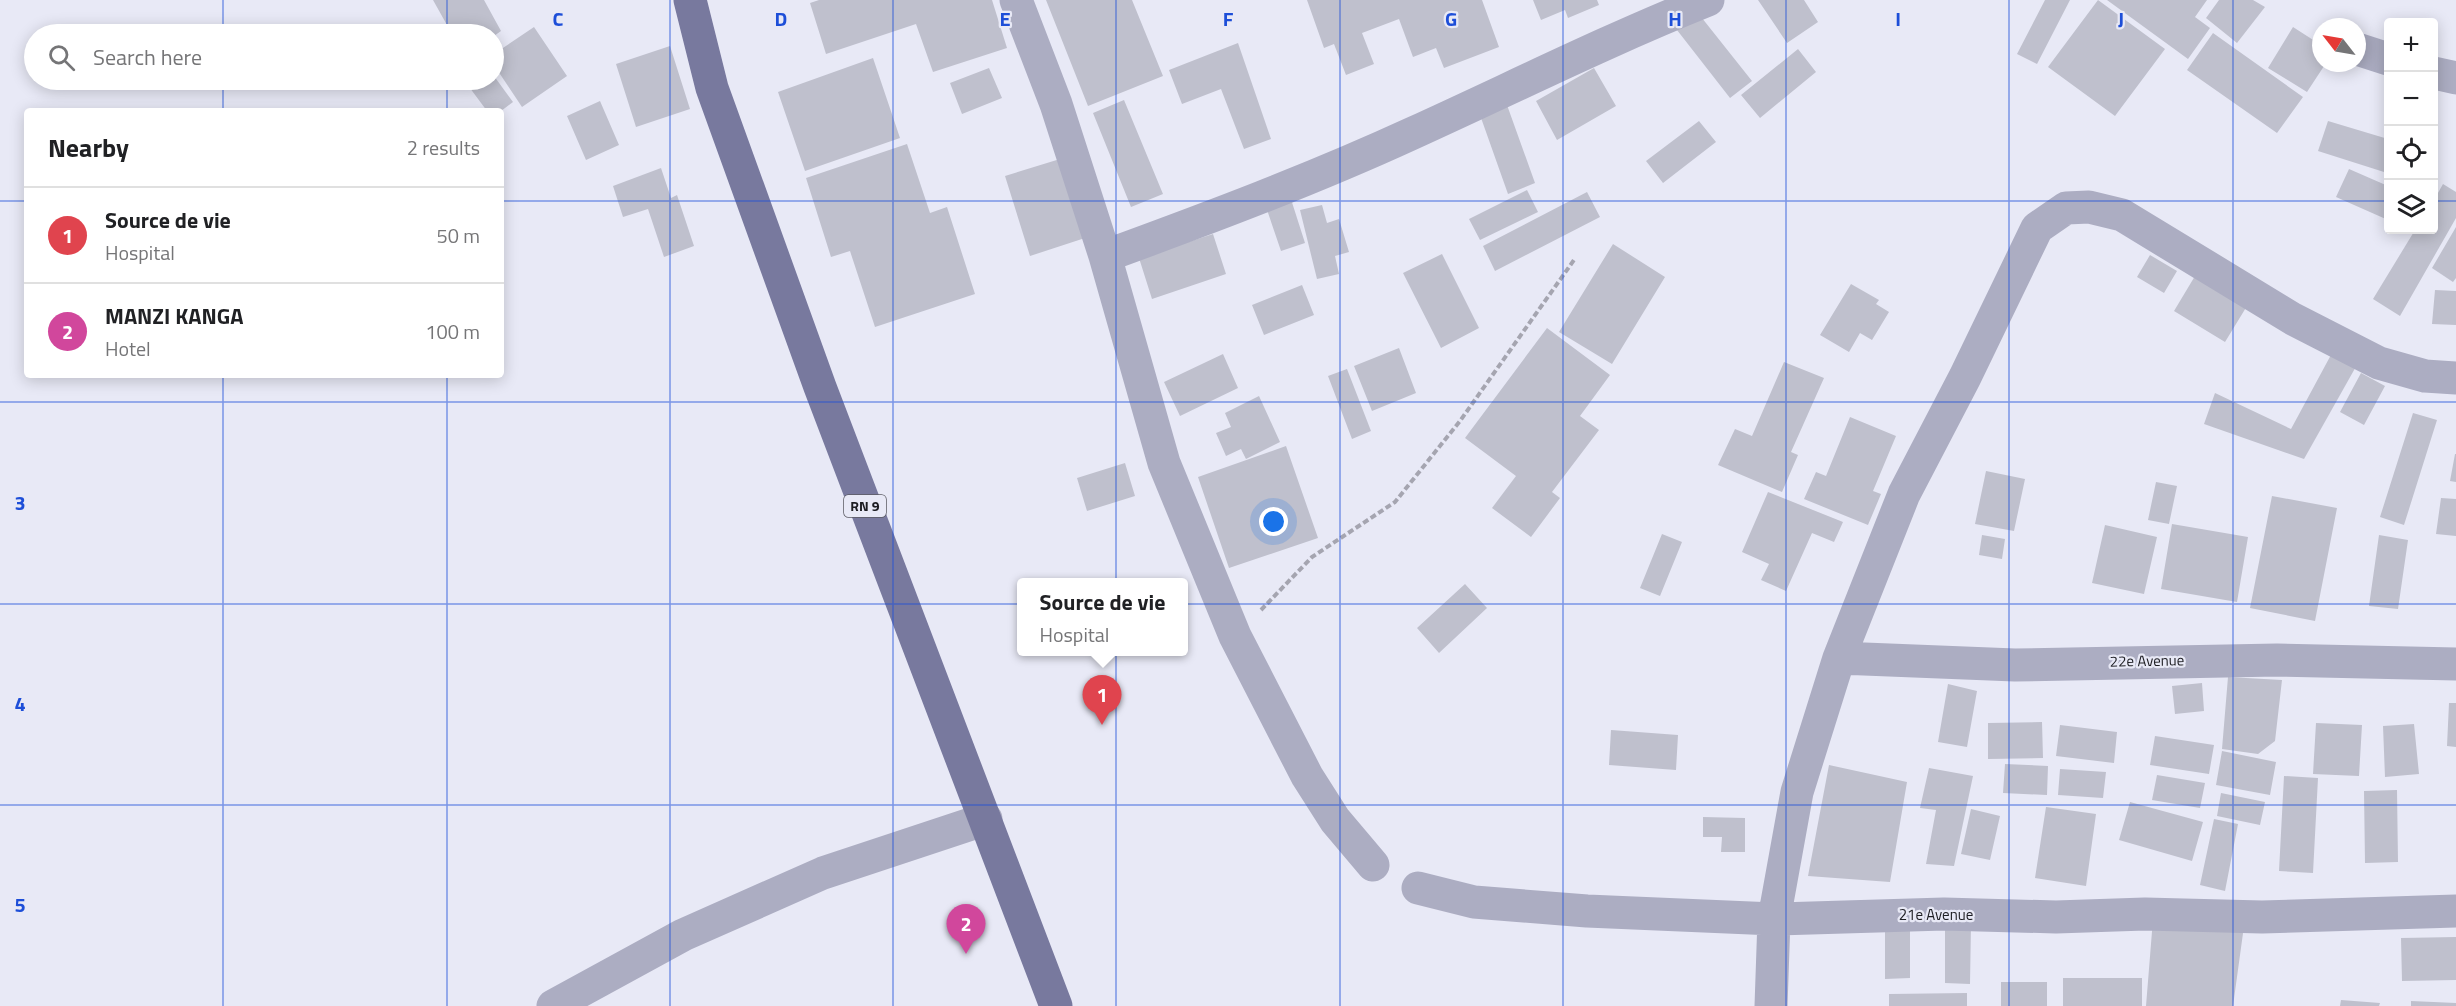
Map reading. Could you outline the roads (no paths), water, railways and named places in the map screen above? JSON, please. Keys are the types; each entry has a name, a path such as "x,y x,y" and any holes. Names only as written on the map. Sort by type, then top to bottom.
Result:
{"main road":[{"name":"RN 9","path":"690,0 712,88 820,387 1056,1006"}],"street":[{"path":"1016,0 1056,104 1105,256 1164,463 1235,636 1307,776 1335,820 1373,865"},
{"path":"1105,256 1281,189 1412,134 1594,48 1708,0"},
{"path":"2366,52 2384,58"},
{"path":"2438,74 2456,78"},
{"path":"1771,1006 1774,919 1797,792 1839,658 1904,494 1965,377 2037,228 2066,208 2089,207 2122,214 2293,319 2379,363 2425,376 2456,378"},
{"name":"22e Avenue","path":"1839,658 2014,665 2256,660 2456,664"},
{"path":"553,1006 683,935 824,873 986,819"},
{"name":"21e Avenue","path":"1419,888 1474,902 1587,911 1774,919 1944,914 2056,917 2145,914 2262,916 2456,911"}],"place":[{"name":"Source de vie","path":"1102,725"},
{"name":"MANZI KANGA","path":"966,954"}]}
